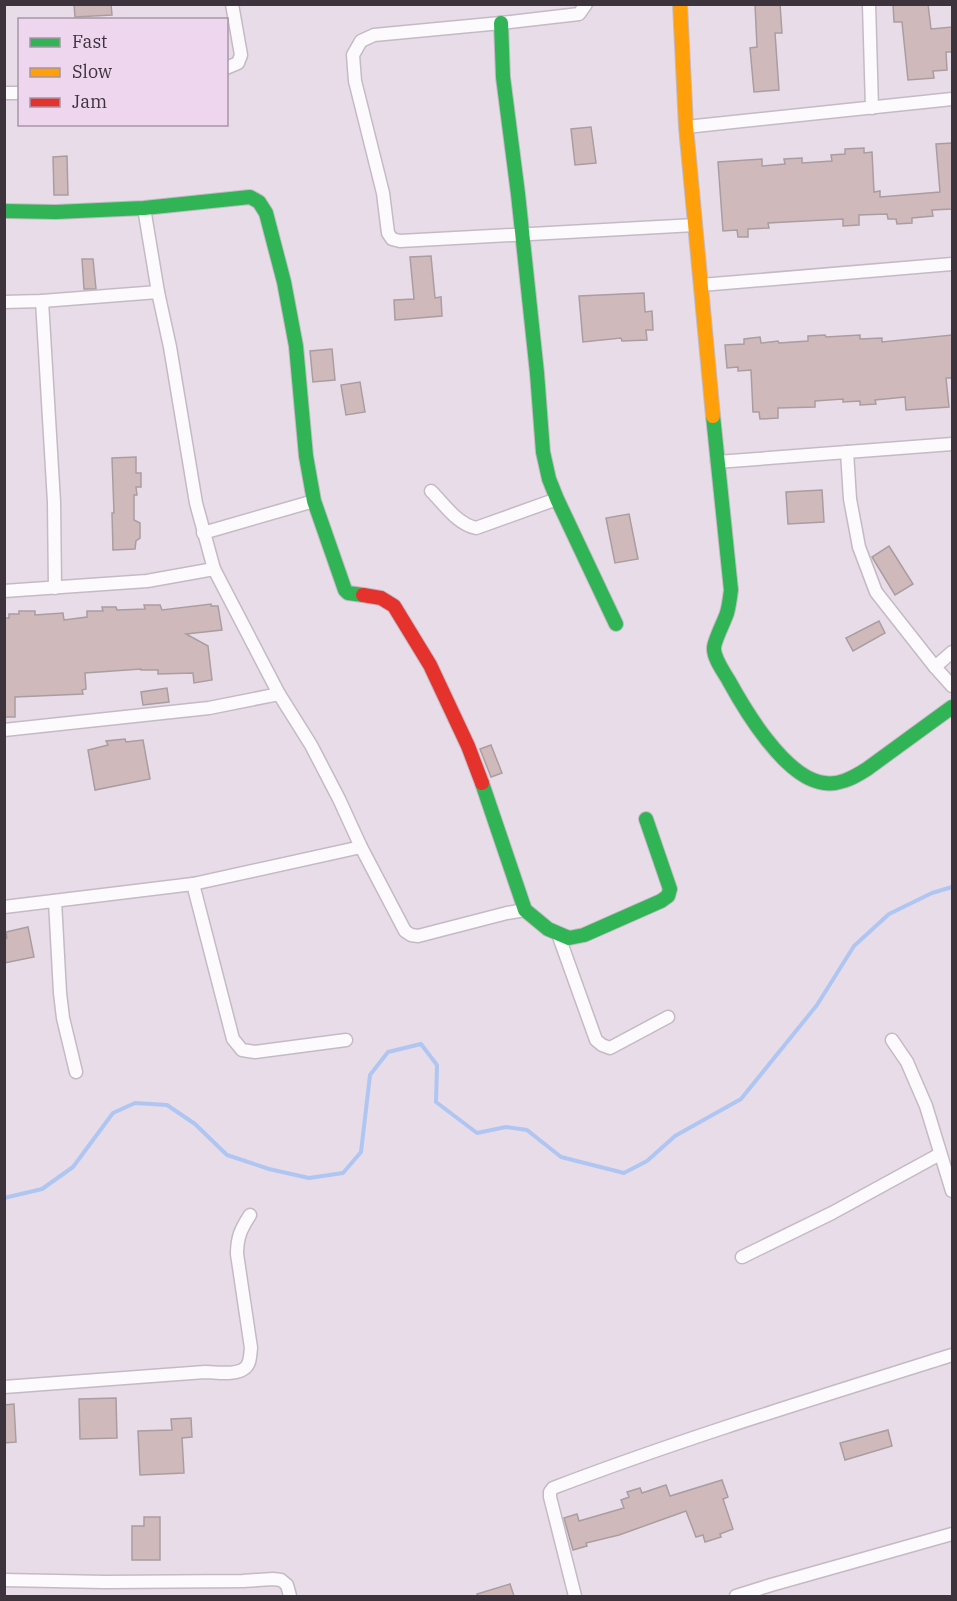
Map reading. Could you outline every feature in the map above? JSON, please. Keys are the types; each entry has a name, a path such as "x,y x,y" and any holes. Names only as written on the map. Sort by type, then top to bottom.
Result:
{"street":[{"path":"228,68 238,63 241,55 232,4"},
{"path":"586,4 579,14 374,34 361,40 353,55 355,81 383,193 388,233 392,239 400,241 695,225"},
{"path":"680,4 686,127 731,590 728,610 714,648 722,670 750,717 784,760 812,780 826,785 840,783 864,771 952,707"},
{"path":"869,4 872,108"},
{"path":"501,23 503,77 537,373 543,452 557,499 616,624"},
{"path":"686,127 952,99"},
{"path":"4,211 56,212 144,208 250,197 259,202 266,213 284,282 296,346 306,456 314,501 345,590 352,594 381,598 394,606 430,666 480,776 525,910 548,929 569,938 584,934 668,896 670,889 668,880 646,819"},
{"path":"144,208 187,453 203,533 214,569 279,694 311,745 405,931 418,936 525,910"},
{"path":"701,285 952,264"},
{"path":"4,302 158,292"},
{"path":"42,301 56,588"},
{"path":"717,462 952,444"},
{"path":"847,452 850,499 859,547 876,592 935,668 952,686"},
{"path":"431,490 457,518 476,528 557,499"},
{"path":"203,533 314,501"},
{"path":"4,591 147,581 214,569"},
{"path":"935,668 952,652"},
{"path":"4,730 209,708 279,694"},
{"path":"4,907 193,884 361,847"},
{"path":"193,884 233,1039 242,1050 255,1052 346,1040"},
{"path":"55,901 63,1018 76,1072"},
{"path":"558,934 596,1040 602,1045 610,1048 668,1017"},
{"path":"892,1040 907,1062 926,1106 952,1191"},
{"path":"742,1257 832,1213 940,1154"},
{"path":"4,1387 205,1372 235,1372 245,1368 250,1360 251,1348 237,1240 250,1215"},
{"path":"574,1596 550,1497 550,1492 554,1488 656,1450 952,1355"},
{"path":"736,1596 952,1534"},
{"path":"4,1580 105,1582 273,1579 281,1580 286,1585 290,1596"},
{"path":"105,1582 105,1596"}],"building":[{"path":"74,4 111,4 112,15 75,17"},
{"path":"755,4 780,4 782,33 775,33 779,90 754,92 750,48 757,47"},
{"path":"893,4 928,4 931,29 952,27 952,52 946,52 947,70 933,71 934,78 908,80 902,22 894,22"},
{"path":"591,127 596,163 575,165 571,129"},
{"path":"952,143 952,209 932,210 933,216 912,218 912,223 897,224 896,219 888,219 887,214 859,215 859,225 843,226 843,219 768,223 769,228 748,229 748,237 738,237 737,230 723,231 718,162 762,159 762,166 785,164 784,159 802,158 802,163 832,161 831,155 845,154 845,149 864,148 864,153 872,152 874,192 880,191 880,197 940,192 936,144"},
{"path":"67,156 68,195 54,195 53,157"},
{"path":"431,256 435,298 441,297 442,316 395,320 394,300 414,299 410,257"},
{"path":"82,259 93,259 96,289 84,289"},
{"path":"644,293 645,312 652,311 653,330 646,330 647,340 622,341 621,338 583,342 579,296"},
{"path":"825,335 826,337 860,335 860,339 882,338 882,342 952,335 952,378 946,378 949,407 906,410 905,397 875,400 876,404 860,405 860,401 843,402 843,399 815,401 815,407 778,408 778,418 760,419 759,412 753,412 751,370 738,371 738,367 727,368 725,345 744,344 744,339 760,337 761,343 778,341 779,343 808,341 808,336"},
{"path":"332,349 335,380 313,382 310,351"},
{"path":"360,382 365,412 346,415 341,385"},
{"path":"136,457 136,473 141,473 141,487 136,487 137,495 134,495 134,520 140,523 140,538 136,541 135,549 113,550 112,458"},
{"path":"822,490 824,522 788,524 786,492"},
{"path":"629,514 638,559 615,563 606,518"},
{"path":"889,546 913,584 895,595 872,557"},
{"path":"211,604 211,606 218,606 222,630 186,634 208,646 212,680 194,683 193,673 158,674 158,670 141,669 85,673 86,689 82,690 83,694 15,697 15,717 4,717 4,618 9,618 9,614 19,614 19,611 35,611 35,615 63,613 64,620 87,617 87,611 103,611 102,607 116,607 117,610 145,609 144,605 160,605 162,610"},
{"path":"879,621 885,633 853,651 846,638"},
{"path":"167,688 169,702 143,705 141,692"},
{"path":"125,739 126,742 143,740 150,779 95,790 88,750 108,745 106,741"},
{"path":"491,745 502,773 491,777 480,749"},
{"path":"28,927 34,957 4,963 6,932"},
{"path":"116,1398 117,1438 80,1439 79,1399"},
{"path":"14,1404 16,1442 4,1443 4,1405"},
{"path":"191,1418 192,1437 182,1438 184,1473 140,1475 138,1431 172,1430 171,1419"},
{"path":"888,1430 892,1446 845,1460 840,1443"},
{"path":"722,1480 728,1497 723,1499 733,1529 720,1534 721,1537 705,1542 703,1535 696,1537 686,1511 619,1535 586,1543 587,1546 573,1550 564,1518 577,1514 579,1521 624,1508 621,1500 629,1497 627,1492 640,1488 642,1493 666,1485 670,1496"},
{"path":"144,1517 160,1517 160,1560 132,1560 132,1526 144,1526"},
{"path":"510,1584 514,1596 477,1596 477,1594"}],"waterway":[{"path":"4,1198 42,1189 73,1167 113,1113 135,1103 167,1105 195,1124 227,1155 269,1169 309,1178 343,1173 361,1152 370,1075 388,1052 421,1044 437,1065 436,1102 477,1133 506,1127 527,1130 561,1157 624,1173 647,1161 675,1136 741,1099 817,1005 854,946 889,914 932,893 952,887"}],"traffic: fast":[{"path":"501,23 503,77 518,194 543,452 549,479 557,499 616,624"},
{"path":"4,211 56,212 144,208 250,197 259,202 266,213 284,282 296,346 306,456 314,501 345,590 348,593 363,595"},
{"path":"713,416 731,590 727,613 714,651 719,665 736,694 767,740 792,767 805,776 819,782 838,782 867,769 952,707"},
{"path":"482,783 525,910 548,929 569,938 584,935 668,896 670,889 646,819"}],"traffic: slow":[{"path":"680,4 686,127 713,416"}],"traffic: jam":[{"path":"363,595 381,598 394,606 430,665 468,746 482,783"}]}
